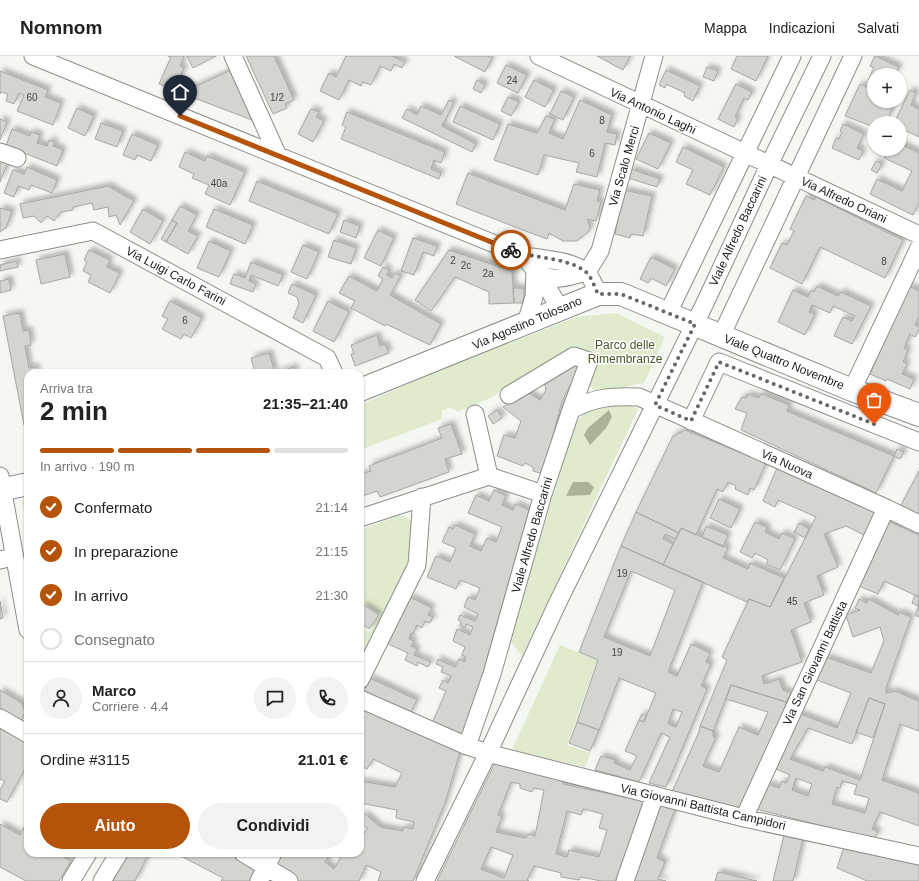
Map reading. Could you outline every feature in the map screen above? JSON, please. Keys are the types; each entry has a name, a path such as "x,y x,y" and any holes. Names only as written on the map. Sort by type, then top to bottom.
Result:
{"main road":[{"name":"Via Agostino Tolosano","path":"364,388 598,294 621,294 695,324"},
{"name":"Viale Quattro Novembre","path":"695,324 852,390 919,415"},
{"path":"1,485 24,484"}],"street":[{"path":"33,56 524,256 559,261 586,272 598,294"},
{"path":"233,56 278,156"},
{"name":"Via Antonio Laghi","path":"539,56 769,165"},
{"name":"Via Scalo Merci","path":"586,272 600,251 654,56"},
{"path":"668,313 792,56"},
{"name":"Viale Alfredo Baccarini","path":"426,881 488,753 558,602 695,324 769,165 822,56"},
{"path":"721,336 794,177 853,56"},
{"path":"0,152 17,158"},
{"name":"Via Alfredo Oriani","path":"769,165 919,235"},
{"name":"Via Luigi Carlo Farini","path":"0,250 93,231 327,358 332,369"},
{"path":"852,390 919,248"},
{"path":"524,256 560,309"},
{"path":"535,271 545,278 552,279 586,272"},
{"path":"526,323 534,297 535,271"},
{"path":"509,395 574,356 589,361 571,410"},
{"name":"Viale Quattro Novembre","path":"691,421 719,362 918,439"},
{"path":"571,410 589,401 611,396 639,397 655,405"},
{"name":"Via Nuova","path":"655,405 919,524"},
{"name":"Viale Alfredo Baccarini","path":"467,746 492,674 543,494 571,410"},
{"path":"475,414 488,476"},
{"path":"364,517 488,476 543,494"},
{"path":"1,485 7,558 24,616"},
{"path":"364,672 417,565 422,497"},
{"name":"Via San Giovanni Battista","path":"744,818 886,508"},
{"name":"Via Giovanni Battista Campidori","path":"364,701 467,746 488,753 744,818 919,856"},
{"path":"0,718 24,732"},
{"path":"625,881 655,795"},
{"path":"71,881 86,857"},
{"path":"102,881 117,857"},
{"path":"259,881 270,859 289,881"}],"green space":[{"name":"Parco delle Rimembranze","path":"616,313 665,337 644,383 610,390 594,391 589,384 594,352 574,348 488,399 458,412 452,408 446,409 442,411 442,419 364,448 364,403 452,365 577,317"},
{"path":"621,401 638,409 522,656 510,640 575,422 593,405"},
{"path":"22,500 24,500 24,512"},
{"path":"398,516 405,516 411,521 415,530 411,563 364,656 364,629 369,632 380,614 364,603 364,529"},
{"path":"560,645 597,660 567,745 591,753 585,767 512,750"}],"shaded area":[{"path":"609,410 612,417 606,428 590,445 584,435 588,428"},
{"path":"573,482 588,482 594,487 590,495 566,496"}],"building":[{"path":"168,56 184,56 180,66 184,68 174,90 159,84 171,57"},
{"path":"187,56 216,56 193,68"},
{"path":"246,56 274,56 294,100 285,104 287,108 273,114"},
{"path":"346,56 392,56 405,62 402,68 394,64 391,71 380,66 371,85 363,82 361,86 349,80 339,100 320,91 329,73 336,77"},
{"path":"454,56 487,56 492,58 485,72"},
{"path":"597,56 630,56 623,70"},
{"path":"737,56 768,56 756,81 731,69"},
{"path":"875,56 899,67 874,68 870,66"},
{"path":"506,65 527,75 518,93 497,83"},
{"path":"707,67 718,71 714,81 703,77"},
{"path":"231,70 252,120 181,93"},
{"path":"666,70 700,86 693,101 684,96 685,93 666,84 665,88 659,85"},
{"path":"0,71 48,90 45,97 61,103 53,125 17,111 24,95 19,93 14,104 6,101 8,94 1,92 0,94"},
{"path":"477,80 485,85 481,93 473,89"},
{"path":"534,80 554,90 545,107 525,97"},
{"path":"736,84 752,92 748,100 744,98 735,117 738,119 734,127 718,119"},
{"path":"860,84 867,87 867,108 892,108 889,116 867,116 867,124 845,116"},
{"path":"910,90 916,93 911,105 919,109 919,137 907,131 907,116 897,116 901,108 907,108 907,96"},
{"path":"561,91 574,97 563,120 550,114"},
{"path":"508,97 519,102 511,116 501,111"},
{"path":"449,100 454,103 442,126 476,144 472,152 402,118 407,109 417,115 421,106 441,115"},
{"path":"580,100 612,115 607,132 617,134 615,145 605,143 597,177 576,172 579,163 544,155 538,175 494,160 508,124 537,133 546,116 555,119 549,133 563,139"},
{"path":"460,106 500,124 493,140 453,122"},
{"path":"77,108 94,116 85,136 68,128"},
{"path":"311,109 319,112 316,117 324,121 313,142 298,134"},
{"path":"347,112 445,152 441,163 434,160 431,169 441,173 439,179 341,139 346,127 342,125"},
{"path":"0,119 7,122 0,140"},
{"path":"101,123 123,131 117,147 95,139"},
{"path":"843,124 864,134 857,148 863,151 859,160 832,148 836,138 839,139"},
{"path":"12,129 30,136 31,132 40,135 37,143 47,146 49,140 55,142 53,146 63,150 57,166 6,146"},
{"path":"649,133 671,143 658,169 636,159"},
{"path":"132,134 158,145 151,161 137,155 135,160 123,155"},
{"path":"683,147 724,167 710,195 686,184 693,170 676,162"},
{"path":"907,147 919,153 919,203 913,215 870,194 877,179 902,191 912,171 884,158 885,156 907,156"},
{"path":"185,152 205,161 207,156 245,172 230,205 205,194 209,185 192,178 194,174 179,167"},
{"path":"0,159 8,162 0,182"},
{"path":"876,161 882,164 877,173 871,170"},
{"path":"27,167 57,180 52,193 31,185 29,190 18,186 14,197 4,193 13,170 24,174"},
{"path":"631,169 660,179 657,187 628,178"},
{"path":"468,173 565,210 574,184 600,190 597,201 601,202 596,221 587,219 590,227 589,231 577,241 563,241 549,233 547,239 528,232 456,204"},
{"path":"257,181 338,214 329,234 249,201"},
{"path":"108,186 134,201 120,225 116,215 109,217 108,207 94,210 92,203 73,207 73,210 61,212 54,221 47,216 41,223 34,216 23,218 20,204"},
{"path":"624,190 652,196 643,236 631,234 630,238 615,234"},
{"path":"806,196 814,200 816,197 903,240 885,278 820,247 802,284 770,268 782,243 787,245 794,231 790,229"},
{"path":"180,206 197,215 188,231 198,236 188,254 166,242 177,223 172,220"},
{"path":"0,208 12,211 6,228 0,232"},
{"path":"143,209 163,221 150,244 130,232"},
{"path":"214,209 253,225 245,244 206,227"},
{"path":"172,220 177,223 166,242 161,239"},
{"path":"344,220 360,226 356,238 340,232"},
{"path":"378,230 394,238 381,266 364,258"},
{"path":"413,238 437,246 434,256 423,252 414,275 401,271"},
{"path":"334,240 356,248 351,264 328,257"},
{"path":"209,241 231,251 219,277 197,268"},
{"path":"303,245 319,252 307,279 291,272"},
{"path":"89,250 110,260 107,267 120,273 110,293 88,282 91,275 83,271 87,262 84,260"},
{"path":"449,250 512,271 514,303 489,304 489,292 455,277 431,311 415,300"},
{"path":"65,254 70,277 41,284 36,260"},
{"path":"651,257 675,269 666,286 651,278 648,283 640,279"},
{"path":"17,261 18,267 0,271 0,265"},
{"path":"251,262 283,275 278,286 251,275 249,281 256,284 253,292 230,284 234,274 245,278"},
{"path":"383,267 389,270 387,275 392,278 395,273 401,276 390,295 441,324 430,345 386,324 385,326 351,308 355,301 339,293 349,276 377,291 383,279 378,276"},
{"path":"9,279 11,290 0,293 0,281"},
{"path":"292,284 316,295 303,323 293,318 299,304 297,297 288,293"},
{"path":"817,286 838,296 841,292 871,306 852,344 834,336 843,317 852,321 855,316 833,306 830,313 812,305 809,312 815,314 805,335 778,322 793,290 808,297 811,290 814,292"},
{"path":"909,286 919,291 919,316 915,325 919,327 919,329 915,337 910,334 904,348 908,350 903,362 907,364 902,374 914,379 910,389 887,379 886,381 870,374"},
{"path":"513,288 524,288 522,303 514,303"},
{"path":"170,301 202,318 191,338 184,334 181,339 162,329 168,319 162,316"},
{"path":"328,301 349,312 334,342 313,331"},
{"path":"20,313 23,331 29,330 31,345 25,346 29,368 36,367 36,369 24,369 24,425 3,316"},
{"path":"377,335 380,346 385,344 389,353 355,366 351,354 354,354 351,345"},
{"path":"269,353 274,369 254,369 251,358"},
{"path":"573,363 579,369 562,401 543,474 533,471 533,467 525,463 523,466 497,456 504,435 515,438 521,421 503,407 527,392 540,400 546,390 544,380"},
{"path":"748,394 758,398 762,394 789,405 787,411 894,456 876,493 741,430 747,413 735,409 742,397 747,398"},
{"path":"497,410 502,418 493,424 488,416"},
{"path":"451,424 462,454 445,459 449,472 380,497 377,491 364,496 364,474 371,471 369,466 442,438 438,428"},
{"path":"685,430 766,463 754,490 750,488 748,495 735,489 736,486 728,482 723,492 717,489 696,535 681,528 679,533 636,512 673,436"},
{"path":"897,449 904,452 900,459 894,456"},
{"path":"777,468 833,490 831,493 876,513 866,536 846,526 824,534 838,567 817,576 824,595 804,603 811,622 791,630 802,662 762,676 764,684 779,679 783,690 791,693 786,702 731,685 713,731 700,726 727,660 722,657 749,599 770,607 816,517 778,500 775,507 763,501"},
{"path":"919,471 919,518 899,509"},
{"path":"494,490 506,496 502,505 513,510 515,504 529,510 464,740 431,726 446,691 439,688 443,680 448,683 451,676 441,672 443,667 436,664 438,659 455,667 459,659 465,662 466,657 462,655 465,647 453,641 457,629 470,635 473,627 466,624 465,628 460,625 461,622 458,620 460,615 475,621 478,614 464,607 468,597 475,600 480,588 460,580 456,589 427,577 436,556 450,562 456,548 442,542 449,527 453,529 455,525 475,534 470,546 481,551 487,538 496,542 502,527 468,513 476,495 489,501"},
{"path":"719,499 740,509 731,528 710,518"},
{"path":"636,512 679,533 676,539 665,534 663,539 673,544 663,565 621,546"},
{"path":"888,521 919,535 919,597 884,581 878,594 859,586"},
{"path":"755,522 767,527 765,532 779,539 782,533 795,539 780,570 766,564 768,560 755,553 752,558 740,552"},
{"path":"799,523 809,529 805,538 794,532"},
{"path":"706,526 728,535 723,547 702,537"},
{"path":"681,528 728,548 723,558 748,569 750,563 784,578 770,607 749,599 747,602 663,565"},
{"path":"621,546 703,582 668,672 677,676 691,644 710,653 706,662 711,664 701,686 707,689 666,787 649,783 670,737 661,733 639,782 595,770 601,756 615,760 614,763 630,770 637,756 625,751 639,720 644,722 656,693 619,678 599,730 577,722 598,660 579,652","holes":["631,571 675,590 650,656 604,637","673,709 682,712 676,727 668,724"]},
{"path":"915,595 919,597 918,606 912,603"},
{"path":"410,597 432,608 428,615 433,617 430,623 425,621 422,628 417,625 413,634 411,633 409,639 414,641 411,646 417,649 414,655 431,662 428,667 418,662 417,666 405,660 408,653 388,644"},
{"path":"859,599 867,603 869,599 898,615 899,612 911,617 886,688 886,693 895,691 919,701 919,731 900,724 882,780 919,793 919,826 880,812 872,829 878,832 874,839 756,809 768,784 779,788 782,781 786,783 790,775 771,767 798,713 837,728 851,693 817,680 826,657 871,673 884,641 880,627 853,637 846,615 860,610 855,608","holes":["869,698 885,704 860,780 825,767 823,771 790,759 808,728 852,744","796,778 812,784 808,796 792,790","842,781 857,785 854,794 869,798 865,813 832,804 837,787 840,788"]},
{"path":"0,601 3,618 0,619"},
{"path":"364,605 379,615 369,629 364,626"},
{"path":"919,605 919,617 915,615"},
{"path":"370,678 417,700 409,716 364,696 364,691"},
{"path":"731,685 786,702 782,721 744,810 672,792 699,732 700,726 713,731 713,736 716,737 703,766 719,772 739,727 758,735 768,712 726,699"},
{"path":"0,690 22,703 24,715 18,725 0,714"},
{"path":"869,698 885,704 873,738 856,732"},
{"path":"364,709 460,752 445,803 413,881 378,881 381,872 366,865 359,881 295,881 274,868 280,857 328,857 325,862 334,869 341,857 364,857 364,834 368,828 364,826 364,813 380,827 403,831 404,827 413,829 414,822 396,818 397,810 364,804 364,782 395,787 402,773 373,759 367,769 364,768"},
{"path":"642,714 646,716 644,722 639,720"},
{"path":"577,722 599,730 590,751 569,743"},
{"path":"0,726 24,739 24,770 7,802 0,799 0,790 5,781 0,779"},
{"path":"495,763 561,780 563,784 648,802 621,881 601,881 581,877 579,880 561,877 561,873 534,866 527,880 529,881 437,881","holes":["511,782 520,784 520,788 532,792 534,788 544,790 535,836 529,834 526,838 496,832 502,817 498,815","583,809 603,814 599,828 607,830 599,857 569,850 567,857 556,854 567,811 581,815","491,847 513,855 504,878 481,869"]},
{"path":"659,803 676,806 657,858 665,862 658,879 666,881 632,881"},
{"path":"0,824 20,835 24,828 24,857 64,857 71,861 59,881 26,881 0,867"},
{"path":"784,835 803,838 793,881 773,881"},
{"path":"844,847 919,863 919,881 867,881 837,868"},
{"path":"126,857 147,857 135,881 113,881"},
{"path":"183,857 242,857 259,866 251,881 221,881 223,878"},
{"path":"718,872 757,881 715,881"}],"way so far":[{"path":"511,250 524,256 548,258 570,264 586,272 598,294 621,294 695,324 655,405 667,411 691,421 719,362 874,424"}],"route":[{"path":"180,116 328,177 465,230 511,250"}]}
